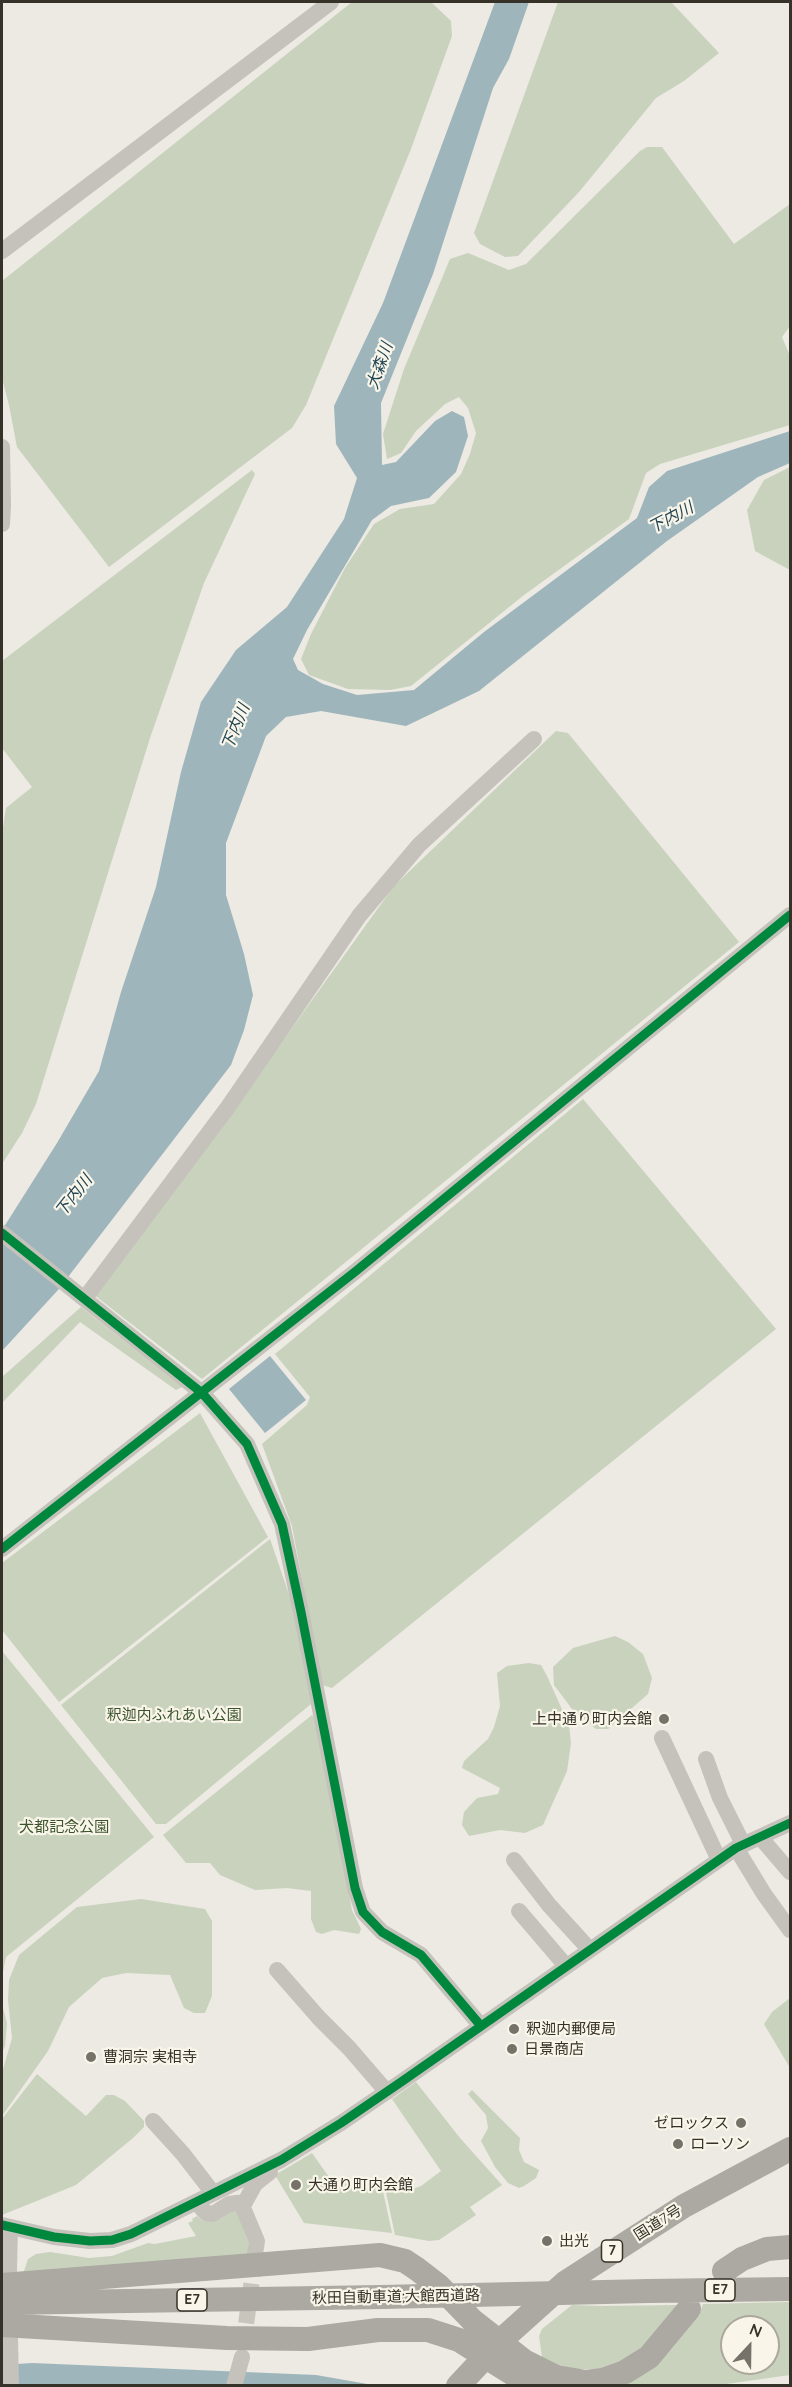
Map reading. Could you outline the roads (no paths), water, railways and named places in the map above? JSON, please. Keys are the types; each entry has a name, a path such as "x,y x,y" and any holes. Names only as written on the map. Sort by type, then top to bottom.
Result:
{"highway":[{"name":"国道7号","path":"458,2385 492,2349 566,2282 684,2206 790,2149"},
{"path":"724,2271 742,2259 767,2249 790,2247"},
{"path":"5,2278 380,2255 405,2261 439,2286 473,2321 492,2349 535,2385"},
{"name":"秋田自動車道;大館西道路","path":"2,2303 790,2289"},
{"path":"6,2331 308,2339 378,2330 428,2330 492,2349 556,2377 586,2382 603,2380 625,2372 649,2357 689,2309"}],"street":[{"path":"2,251 332,2"},
{"path":"2,447 2,524"},
{"path":"85,1299 228,1107 359,916 419,845 534,740"},
{"path":"2,1549 202,1394 475,1175 790,915"},
{"path":"2,1233 202,1394 247,1444 282,1524 355,1888 363,1912 382,1932 421,1955 481,2026"},
{"path":"662,1738 719,1860"},
{"path":"706,1759 739,1846 764,1894 790,1930"},
{"path":"196,2202 206,2213 213,2214 229,2204 245,2202 255,2184 292,2154 387,2092 739,1846 790,1823"},
{"path":"760,1837 790,1872"},
{"path":"514,1860 549,1905 590,1950"},
{"path":"519,1911 566,1966"},
{"path":"277,1971 387,2092"},
{"path":"153,2121 183,2154 213,2193"},
{"path":"5,2278 6,2226 54,2237 90,2241 111,2240 131,2234 292,2154"},
{"path":"242,2203 257,2241 255,2254"},
{"path":"6,2331 11,2355 11,2385"},
{"path":"234,2385 242,2357"}],"water":[{"path":"495,2 529,2 509,59 493,88 433,274 381,403 382,465 396,462 435,421 452,411 464,417 468,436 456,472 429,498 391,506 372,520 307,630 293,659 298,670 323,684 357,695 414,690 484,632 637,518 649,487 667,471 790,431 790,463 758,477 667,541 479,691 406,726 321,711 286,717 266,736 226,843 226,895 244,954 253,995 244,1030 231,1065 58,1290 2,1351 2,1230 99,1071 121,992 156,887 181,772 201,702 236,650 287,607 344,519 357,478 336,444 334,406 383,303"},
{"path":"270,1356 306,1400 265,1433 229,1389"},
{"path":"32,2363 316,2375 373,2385 2,2386 2,2365"}],"tunnel":[{"path":"243,2347 255,2257"}],"place":[{"name":"上中通り町内会館","path":"664,1719"},
{"name":"釈迦内郵便局","path":"514,2029"},
{"name":"日景商店","path":"512,2049"},
{"name":"曹洞宗 実相寺","path":"91,2057"},
{"name":"ゼロックス","path":"741,2123"},
{"name":"ローソン","path":"678,2144"},
{"name":"大通り町内会館","path":"296,2185"},
{"name":"出光","path":"547,2241"}],"water label":[{"name":"大森川","path":"380,366"},
{"name":"下内川","path":"671,518"},
{"name":"下内川","path":"236,727"},
{"name":"下内川","path":"74,1196"}],"park label":[{"name":"釈迦内ふれあい公園","path":"174,1715"},
{"name":"犬都記念公園","path":"64,1827"}]}
